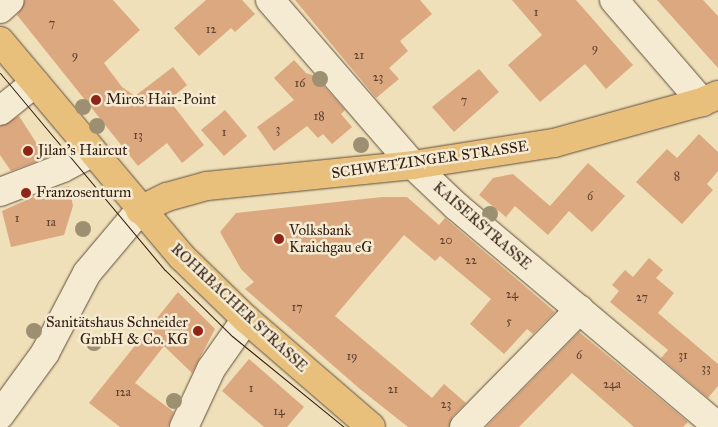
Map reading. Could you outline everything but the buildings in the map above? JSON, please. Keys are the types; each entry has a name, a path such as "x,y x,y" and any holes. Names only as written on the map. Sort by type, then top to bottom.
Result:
{"main road":[{"name":"ROHRBACHER STRASSE","path":"0,41 140,210 182,257 246,319 371,427"},
{"name":"SCHWETZINGER STRASSE","path":"140,210 167,197 208,186 413,165 554,143 710,99"}],"street":[{"path":"0,9 10,0"},
{"name":"KAISERSTRASSE","path":"270,0 413,165 456,206 718,427"},
{"path":"614,0 710,99"},
{"path":"0,111 35,83"},
{"path":"3,185 64,168 92,152"},
{"path":"0,415 46,353 87,273 140,210"},
{"path":"464,427 580,309"},
{"path":"184,427 211,369 246,319"}],"tram line":[{"path":"0,73 165,270 232,336 344,427"}],"place":[{"name":"Miros Hair-Point","path":"96,100"},
{"name":"Jilan's Haircut","path":"28,151"},
{"name":"Franzosenturm","path":"26,193"},
{"name":"Volksbank Kraichgau eG","path":"279,239"},
{"name":"Sanitätshaus Schneider GmbH & Co. KG","path":"198,331"}]}
